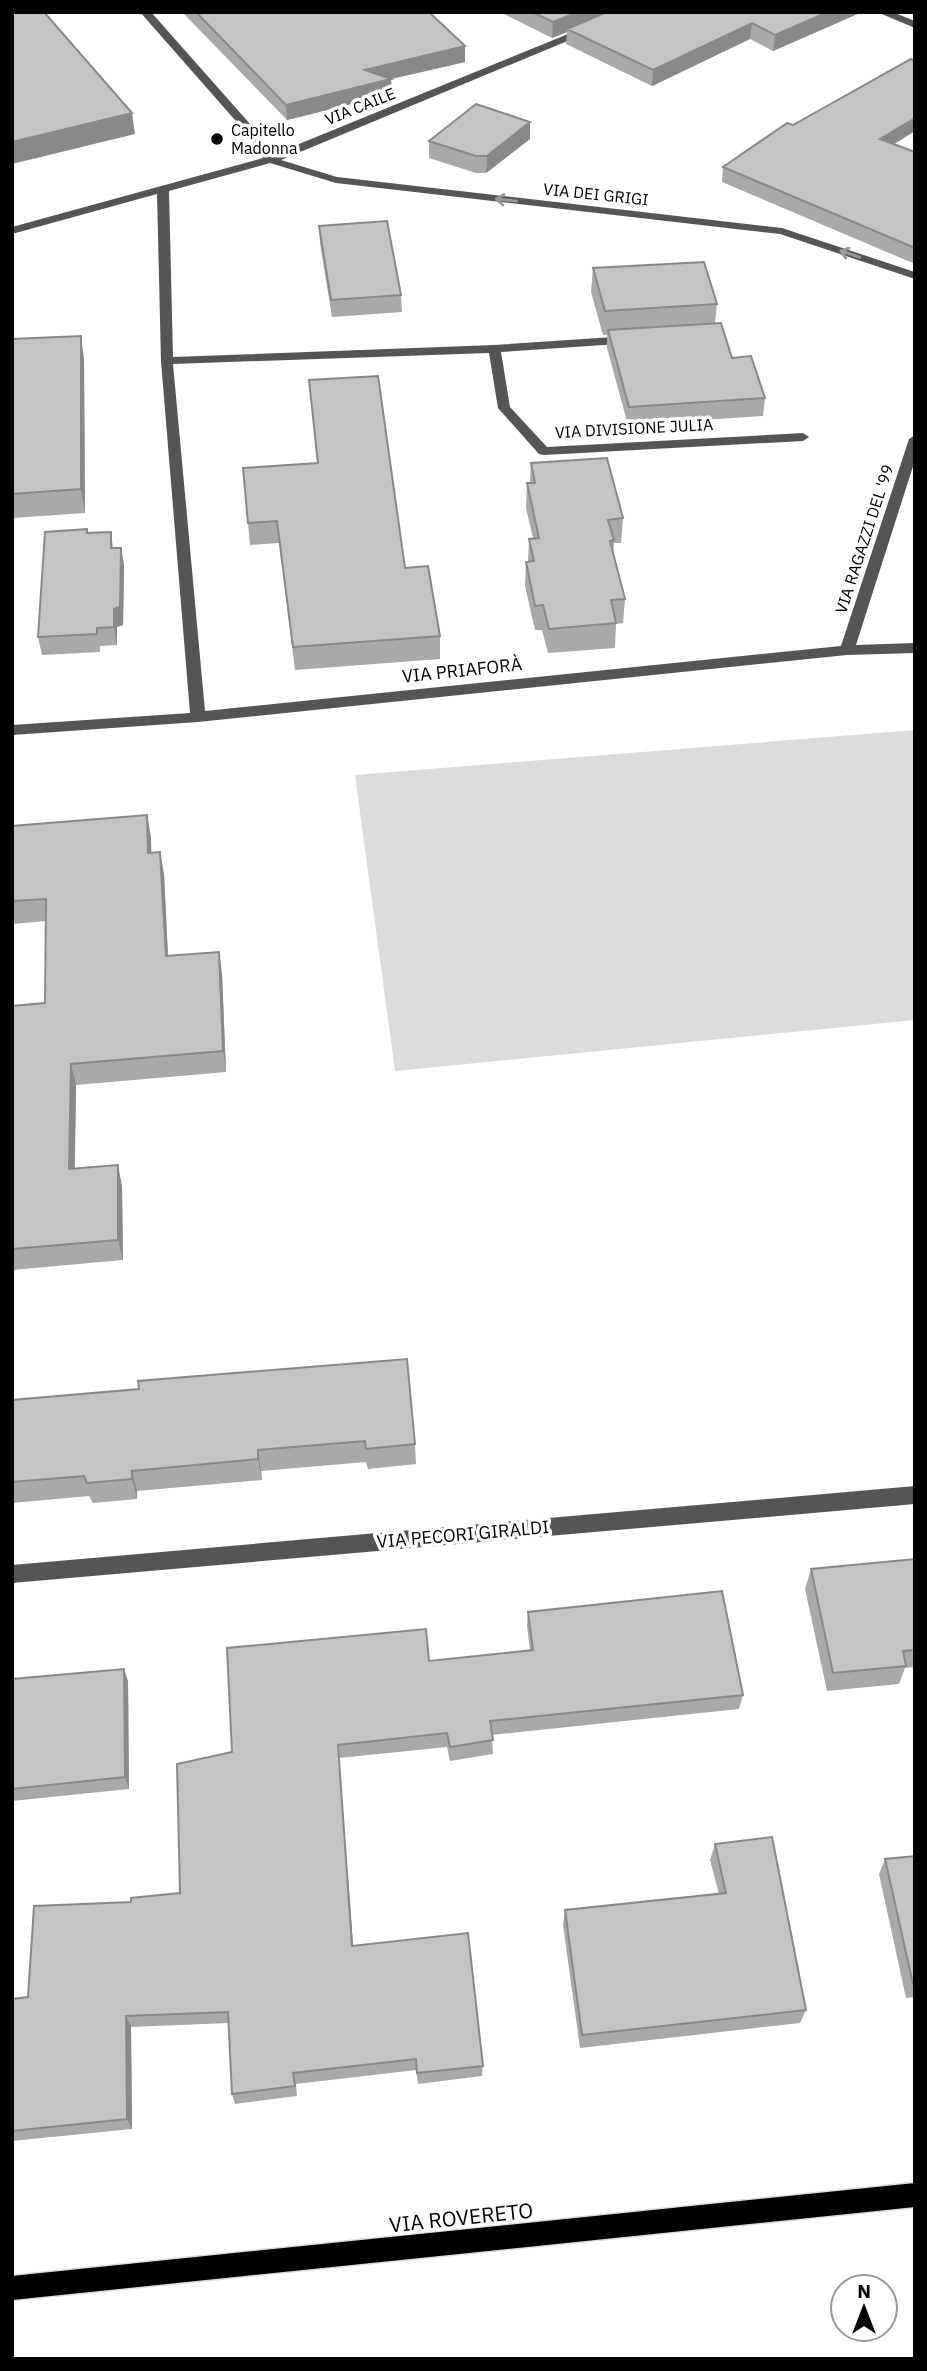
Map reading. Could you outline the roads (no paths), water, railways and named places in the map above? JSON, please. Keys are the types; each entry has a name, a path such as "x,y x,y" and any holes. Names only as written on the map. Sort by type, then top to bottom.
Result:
{"main road":[{"name":"VIA ROVERETO","path":"12,2288 915,2195"}],"street":[{"path":"145,12 253,134 270,160"},
{"name":"VIA CAILE","path":"12,231 270,160 632,12"},
{"path":"882,12 915,25"},
{"name":"VIA DEI GRIGI","path":"270,160 336,180 782,231 915,276"},
{"path":"163,190 167,361 198,717"},
{"path":"167,361 494,349 646,339"},
{"name":"VIA DIVISIONE JULIA","path":"494,349 503,408 544,451 803,437"},
{"name":"VIA RAGAZZI DEL '99","path":"846,650 915,439"},
{"name":"VIA PRIAFORÀ","path":"12,730 198,717 846,650 915,648"},
{"name":"VIA PECORI GIRALDI","path":"12,1574 915,1495"}],"place":[{"name":"Capitello Madonna","path":"217,139"}]}
